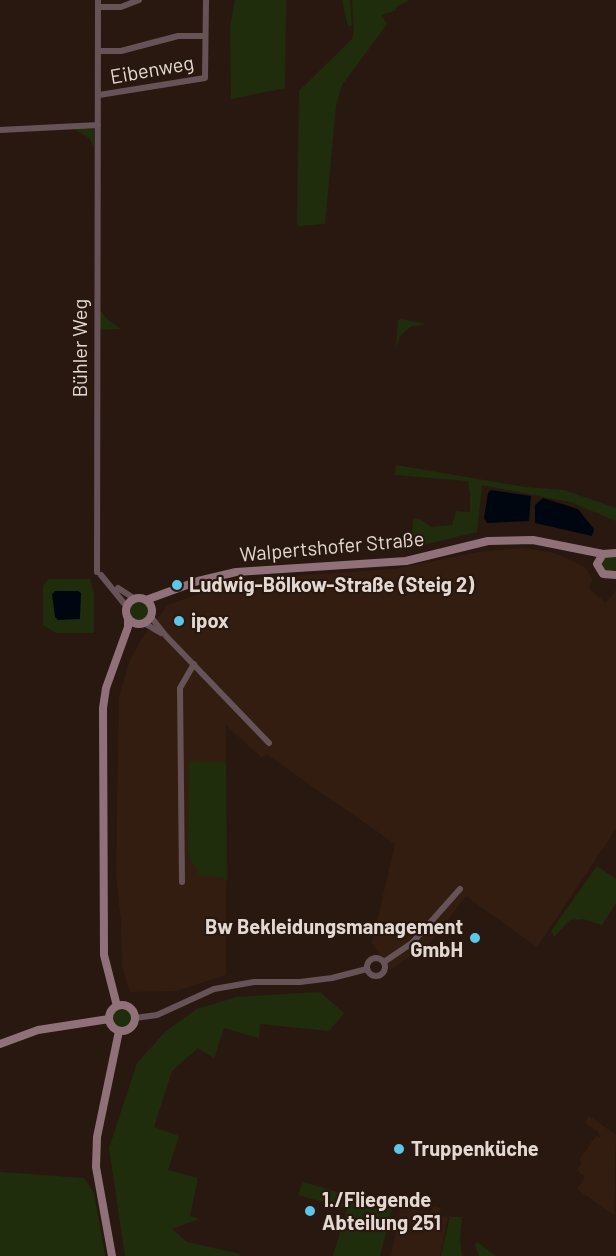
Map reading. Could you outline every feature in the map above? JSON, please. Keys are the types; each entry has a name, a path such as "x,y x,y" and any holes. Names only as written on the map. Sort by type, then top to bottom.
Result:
{"street":[{"path":"98,4 121,7 139,0"},
{"name":"Eibenweg","path":"99,95 206,78 206,0"},
{"name":"Bühler Weg","path":"98,4 101,575"},
{"path":"99,51 121,51 178,36 205,36"},
{"path":"0,130 98,125"},
{"name":"Walpertshofer Straße","path":"146,600 205,579 236,572 406,561 488,541 517,538 611,552"},
{"name":"Walpertshofer Straße","path":"565,546 589,557 603,574 616,575"},
{"path":"597,564 611,552"},
{"path":"101,575 135,599 146,600 151,613 166,636 269,742"},
{"path":"101,575 127,607 128,618 122,643 112,666 103,708 104,955 117,1006"},
{"name":"Walpertshofer Straße","path":"151,613 175,591"},
{"path":"127,607 135,599"},
{"path":"122,643 151,613"},
{"path":"128,618 166,636"},
{"path":"182,882 180,688 194,664"},
{"path":"384,962 412,943 460,889"},
{"path":"375,958 384,962 385,970 379,976 370,974 368,963 375,958"},
{"path":"135,1018 157,1015 214,989 254,982 332,978 368,969"},
{"path":"117,1006 129,1008 135,1018 130,1029 118,1031 113,1028 109,1019 111,1011 117,1006"},
{"path":"0,1044 38,1030 109,1019"},
{"path":"112,1256 96,1167 97,1137 118,1031"}],"shaded area":[{"path":"491,490 531,496 529,521 487,523 484,518 488,493"},
{"path":"543,498 578,509 594,529 592,536 535,523 535,505"},
{"path":"523,548 554,553 585,567 592,579 589,589 606,603 616,590 616,829 537,947 466,896 429,944 390,970 372,943 395,844 266,754 262,758 226,725 226,975 176,991 130,992 122,968 121,922 116,874 119,697 130,660 141,640 168,605 237,580 394,569 478,552"},
{"path":"55,591 81,593 80,619 58,620 55,617 52,594"},
{"path":"589,1116 616,1135 614,1215 577,1189 585,1177 577,1170 582,1162 579,1160 596,1136 600,1137 598,1132 585,1123"},
{"path":"433,1206 441,1208 439,1215 448,1217 440,1256 391,1256 401,1207 431,1212"}],"green space":[{"path":"235,0 286,0 285,88 231,99 230,27"},
{"path":"342,0 350,0 352,26 348,26"},
{"path":"352,0 410,0 396,7 396,10 382,15 387,24 342,85 336,105 325,224 297,226 299,91 352,39 354,32"},
{"path":"72,128 94,128 94,147 89,138"},
{"path":"100,310 108,320 121,329 100,330"},
{"path":"398,320 426,324 410,327 400,336 396,348"},
{"path":"396,465 525,487 564,490 616,508 616,521 570,502 482,485 477,532 398,551 396,537 412,534 413,518 422,520 431,527 452,525 456,511 470,512 470,494 468,481 395,475"},
{"path":"616,555 616,570 603,570 601,558"},
{"path":"48,579 90,579 94,593 94,633 56,633 43,625 43,586"},
{"path":"139,602 146,605 149,612 146,619 139,622 132,619 129,612 132,605"},
{"path":"189,761 226,762 227,881 222,877 200,876 188,854"},
{"path":"597,866 616,879 616,903 602,925 583,919 570,920 554,937 551,931"},
{"path":"320,992 344,1013 329,1031 260,1024 259,1038 224,1028 214,1058 198,1048 172,1071 154,1127 179,1136 168,1170 198,1178 190,1216 199,1219 172,1229 187,1242 240,1254 239,1256 125,1256 109,1148 137,1063 166,1031 197,1009 236,997"},
{"path":"121,1008 128,1011 131,1018 128,1025 121,1028 114,1025 111,1018 114,1011"},
{"path":"0,1172 84,1178 94,1193 105,1256 0,1256"},
{"path":"303,1182 392,1208 380,1256 333,1256 347,1209 298,1195"},
{"path":"450,1217 462,1217 460,1239 462,1256 441,1256"},
{"path":"477,1242 496,1256 479,1256 475,1245"}],"place":[{"name":"Ludwig-Bölkow-Straße (Steig 2)","path":"177,585"},
{"name":"ipox","path":"179,621"},
{"name":"Bw Bekleidungsmanagement GmbH","path":"475,938"},
{"name":"Truppenküche","path":"399,1149"},
{"name":"1./Fliegende Abteilung 251","path":"310,1211"}]}
